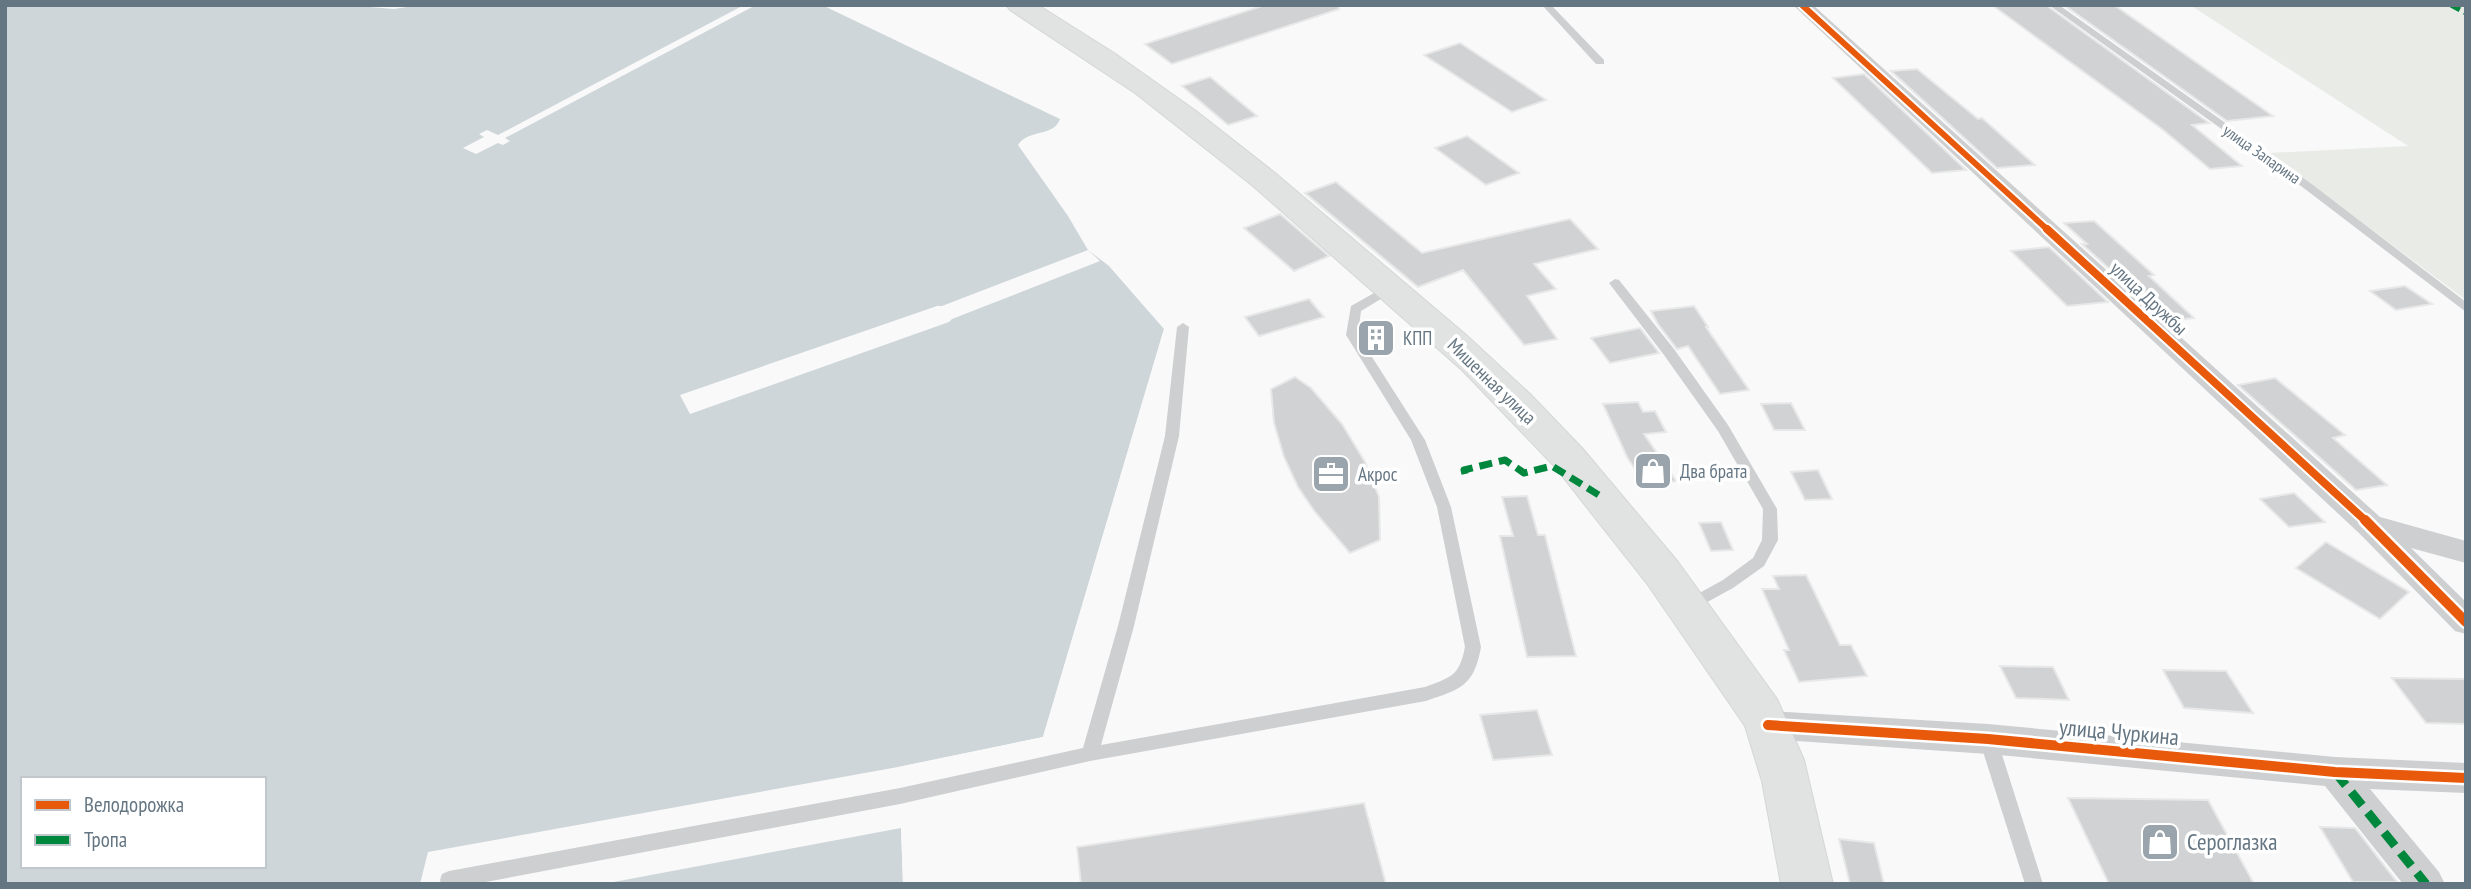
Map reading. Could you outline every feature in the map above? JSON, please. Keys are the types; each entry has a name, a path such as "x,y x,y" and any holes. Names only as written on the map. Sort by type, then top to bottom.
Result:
{"main road":[{"name":"Мишенная улица","path":"1019,5 1076,40 1174,108 1274,188 1487,373 1555,443 1595,488 1688,607 1768,725 1780,762 1807,884"}],"street":[{"name":"улица Дружбы","path":"1802,5 2371,526 2466,622"},
{"path":"2371,526 2466,552"},
{"name":"улица Чуркина","path":"1768,725 1989,739 2335,772 2466,778"},
{"path":"2335,772 2426,884"}],"lane":[{"path":"1546,5 1600,62"},
{"name":"улица Запарина","path":"2053,5 2309,187 2466,308"},
{"path":"1615,283 1723,428 1770,509 1770,540 1759,562 1688,607"},
{"path":"449,880 900,796 1090,754 1426,694 1454,685 1467,673 1473,647 1444,507 1418,440 1352,335 1355,309 1390,288"},
{"path":"1090,754 1126,625 1172,436 1183,327"},
{"path":"1989,739 2034,884"}],"shaded area":[{"path":"5,5 345,5 394,9 420,5 744,5 498,135 487,130 479,134 484,137 463,148 476,154 498,143 503,145 510,141 505,138 756,5 822,5 1060,119 1057,125 1022,140 1018,145 1068,216 1088,250 1109,266 1164,329 1043,737 899,767 903,884 5,884"},
{"path":"2190,5 2466,5 2466,300 2269,153 2408,146"}],"pier":[{"path":"1088,250 1100,261 949,322 690,414 680,395 942,306"},
{"path":"1168,328 1047,739 1027,746 902,769 906,884 903,884 901,828 603,884 420,884 428,852 898,767 1043,737 1164,329"}],"building":[{"path":"1265,5 1338,5 1339,9 1172,64 1145,44"},
{"path":"1992,5 2046,5 2209,123 2192,125 2242,166 2210,169 2162,129"},
{"path":"2064,5 2114,5 2273,116 2227,121"},
{"path":"1460,43 1546,100 1512,112 1424,55"},
{"path":"1917,69 1978,119 1982,118 2035,165 1997,168 1891,71"},
{"path":"1864,74 1966,170 1932,173 1833,78"},
{"path":"1210,77 1257,116 1228,125 1182,86"},
{"path":"1467,136 1519,173 1486,185 1435,148"},
{"path":"1336,182 1422,253 1570,219 1598,249 1534,264 1556,289 1527,296 1557,339 1524,345 1463,270 1418,287 1305,193"},
{"path":"1280,214 1329,256 1294,271 1244,228"},
{"path":"2094,221 2154,275 2149,276 2194,318 2167,321 2082,244 2087,244 2064,223"},
{"path":"2049,247 2108,302 2067,306 2011,251"},
{"path":"2405,286 2432,304 2396,310 2370,291"},
{"path":"1309,299 1324,317 1259,336 1245,317"},
{"path":"1694,306 1749,390 1720,394 1688,346 1677,349 1651,311"},
{"path":"1640,328 1659,353 1610,363 1591,338"},
{"name":"Акрос","path":"1295,377 1311,388 1342,424 1365,462 1379,497 1380,540 1350,553 1315,512 1298,487 1284,457 1274,423 1271,389"},
{"path":"2275,378 2345,435 2333,438 2387,485 2356,490 2238,385"},
{"path":"1638,402 1643,412 1655,411 1666,432 1644,434 1676,481 1646,486 1627,457 1603,404"},
{"path":"1791,403 1805,430 1774,430 1761,404"},
{"path":"1818,470 1832,499 1805,500 1791,472"},
{"path":"2294,493 2325,522 2289,527 2260,499"},
{"path":"1527,496 1538,535 1545,535 1576,656 1527,657 1500,536 1513,536 1502,497"},
{"path":"1721,522 1733,550 1711,551 1699,523"},
{"path":"2326,542 2409,592 2380,619 2296,568"},
{"path":"1806,575 1840,645 1851,645 1867,676 1799,682 1784,650 1789,650 1762,589 1779,589 1773,576"},
{"path":"2000,666 2053,667 2069,700 2016,698"},
{"path":"2163,670 2226,671 2253,713 2184,708"},
{"path":"2392,678 2466,679 2466,724 2426,723"},
{"path":"1537,710 1552,755 1493,760 1480,715"},
{"name":"Сероглазка","path":"2068,798 2208,800 2254,884 2109,884"},
{"path":"1364,803 1386,884 1081,884 1077,847"},
{"path":"2320,827 2355,828 2397,882 2353,882"},
{"path":"1839,839 1874,843 1884,884 1850,884"}],"marked path":[{"path":"2451,5 2466,13"},
{"path":"1465,474 1464,470 1505,460 1524,473 1552,466 1602,497"},
{"path":"2335,772 2426,884"}],"cycle path":[{"path":"1802,5 2371,526 2466,622"},
{"path":"1768,725 1988,739 2335,772 2466,778"}],"place":[{"name":"КПП","path":"1376,338"},
{"name":"Два брата","path":"1653,471"},
{"name":"Акрос","path":"1331,474"},
{"name":"Сероглазка","path":"2160,842"}]}
